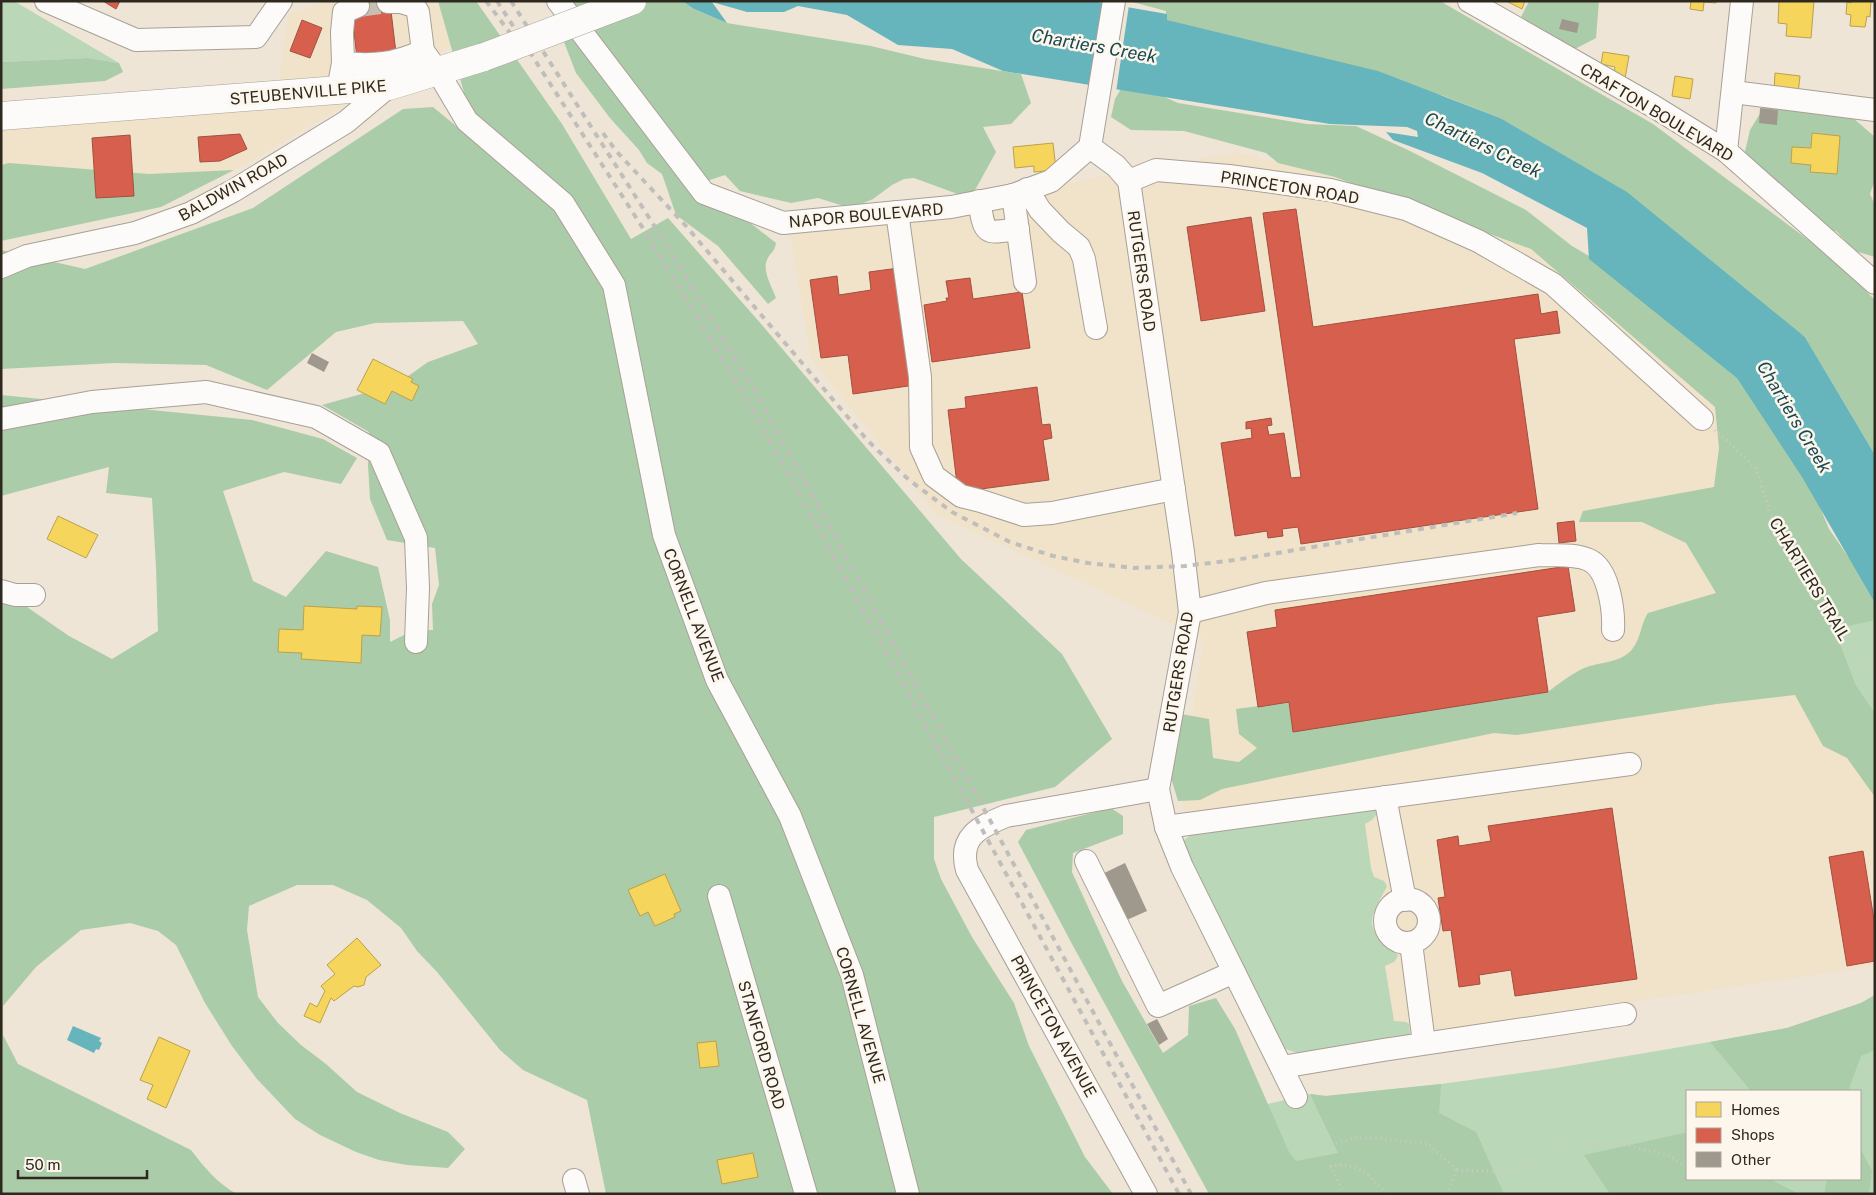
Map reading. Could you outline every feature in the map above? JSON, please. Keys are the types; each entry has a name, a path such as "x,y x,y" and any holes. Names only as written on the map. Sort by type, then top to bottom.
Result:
{"main road":[{"name":"STEUBENVILLE PIKE","path":"1,116 389,86 431,61 484,57 632,1"}],"street":[{"path":"46,1 136,40 256,37 281,1"},
{"name":"NAPOR BOULEVARD","path":"558,1 704,193 783,224 951,207 1020,192 1051,182 1092,138"},
{"path":"1114,1 1092,138 1128,181"},
{"name":"CRAFTON BOULEVARD","path":"1469,1 1653,106 1726,151 1865,265 1875,283"},
{"path":"1726,151 1742,1"},
{"path":"343,63 372,65 404,59 431,61 418,12 414,6 400,2 388,2"},
{"path":"338,90 343,63 342,32 344,12 358,6"},
{"name":"CORNELL AVENUE","path":"431,61 467,121 563,203 614,285 664,535 718,680 790,816 852,975 908,1194"},
{"name":"BALDWIN ROAD","path":"1,267 27,256 135,233 191,213 346,122 389,86"},
{"path":"1733,92 1875,110"},
{"name":"PRINCETON ROAD","path":"1128,181 1156,170 1229,176 1330,190 1406,209 1478,241 1553,284 1702,419"},
{"name":"RUTGERS ROAD","path":"1128,181 1174,489 1190,612 1158,789 1166,827 1182,867 1296,1097"},
{"path":"1020,192 1018,229 1025,282"},
{"path":"1020,192 1079,247 1084,259 1096,328"},
{"path":"979,201 983,224 987,230 992,233 1018,229"},
{"path":"897,212 920,377 921,447 934,476 961,496 1024,515 1052,513 1174,489"},
{"path":"1,419 92,402 206,392 316,417 378,453 382,461 416,538 418,588 416,642"},
{"path":"1190,612 1266,593 1538,555 1570,556 1590,560 1603,575 1610,592 1614,618 1613,630"},
{"path":"1,591 34,595"},
{"path":"1166,827 1630,764"},
{"name":"PRINCETON AVENUE","path":"1146,1194 967,870 964,858 966,844 972,835 991,822 1006,816 1158,789"},
{"path":"1385,797 1405,900"},
{"path":"1086,861 1158,1006 1234,972"},
{"name":"STANFORD ROAD","path":"719,896 806,1194"},
{"path":"1405,900 1419,903 1428,915 1429,922 1424,936 1411,943 1404,943 1392,937 1386,924 1388,911 1398,902 1405,900"},
{"path":"1411,943 1424,1043"},
{"path":"1282,1067 1424,1043 1625,1014"}],"path":[{"name":"CHARTIERS TRAIL","path":"1702,419 1756,468 1770,514 1875,685"},
{"path":"1861,1097 1875,1055"},
{"path":"1322,1148 1354,1138 1374,1138 1428,1144 1456,1170 1513,1172 1570,1142 1624,1145 1668,1155 1686,1166"},
{"path":"1344,1194 1330,1166 1345,1164 1366,1173 1387,1194"},
{"path":"1447,1194 1456,1170"},
{"path":"1804,1180 1828,1194"}],"shaded area":[{"path":"326,1 437,1 451,46 241,167 154,197 1,207 1,131 54,118 280,107 280,70 289,13"},
{"path":"1235,152 1335,177 1531,249 1715,407 1722,464 1875,779 1875,966 1388,1038 1189,842 1181,792 1204,639 936,514 811,359 790,234"}],"green space":[{"path":"1,1 14,1 119,63 88,58 1,62"},
{"path":"438,1 476,1 562,124 631,239 668,218 762,325 961,559 1062,654 1112,739 1055,787 934,817 934,859 941,879 972,937 1014,1003 1029,1046 1085,1157 1113,1194 606,1194 587,1100 523,1070 500,1050 437,972 417,951 401,928 367,900 333,885 297,885 249,906 247,930 258,997 278,1023 357,1092 400,1113 448,1132 465,1149 448,1168 407,1165 379,1160 356,1152 320,1135 295,1119 257,1079 232,1046 205,1003 176,945 158,931 130,923 81,930 36,967 3,1006 3,1035 18,1064 191,1150 206,1169 237,1194 1,1194 1,603 27,607 69,636 112,659 158,631 152,498 106,493 109,467 1,496 1,395 252,420 323,439 357,458 341,484 284,472 223,491 253,581 286,597 326,551 378,567 390,620 390,642 412,631 433,630 432,604 439,585 435,548 387,540 370,499 369,432 322,405 397,384 428,362 478,344 463,321 375,323 336,332 267,390 206,365 115,363 1,369 1,250 85,269 253,208 403,109 433,107 473,140 465,96"},
{"path":"548,1 682,1 694,9 727,23 871,46 925,59 1021,74 1031,103 1011,124 983,127 996,152 974,192 963,196 914,178 904,179 873,199 859,205 847,207 818,198 791,203 740,191 725,175 707,181 701,200 712,208 749,222 776,243 766,264 768,279 776,298 768,304 718,246 676,215 662,174 647,163 639,150 610,118 576,73"},
{"path":"1129,1 1440,1 1653,124 1834,259 1875,300 1875,455 1805,337 1500,118 1444,96 1166,20 1166,11"},
{"path":"1529,1 1599,1 1596,38 1577,48 1547,51 1518,23"},
{"path":"88,58 119,63 123,72 105,81 1,89 1,62"},
{"path":"1126,80 1178,103 1307,124 1356,126 1410,151 1526,210 1572,246 1613,270 1750,378 1809,481 1829,529 1847,555 1875,586 1875,620 1835,629 1856,685 1875,713 1875,797 1847,758 1823,746 1795,695 1717,704 1517,735 1494,733 1222,789 1200,800 1178,801 1171,778 1181,714 1209,719 1213,758 1239,762 1257,748 1239,734 1236,709 1289,702 1293,731 1548,692 1586,667 1622,657 1636,644 1648,613 1716,593 1686,543 1642,522 1579,522 1583,511 1714,487 1719,448 1715,407 1531,249 1335,177 1278,163 1266,153 1184,131 1131,130 1111,117 1115,99"},
{"path":"1823,92 1875,137 1875,180 1870,194 1875,205 1875,257 1855,251 1836,231 1829,232 1743,160 1750,130 1767,102 1808,93"},
{"path":"9,163 149,174 234,170 161,207 1,241 1,165"},
{"path":"1875,619 1875,713 1856,685 1835,628"},
{"path":"1375,807 1378,813 1365,824 1371,868 1374,877 1384,881 1387,886 1374,911 1372,924 1374,930 1392,947 1398,956 1394,962 1385,966 1394,1021 1409,1024 1410,1034 1408,1037 1297,1053 1285,1049 1182,847 1184,840 1196,831"},
{"path":"1111,808 1123,816 1123,834 1073,853 1072,872 1122,981 1163,1053 1188,1035 1189,1006 1216,998 1235,1029 1289,1152 1296,1161 1338,1153 1310,1094 1326,1096 1441,1084 1439,1113 1476,1132 1504,1194 1209,1194 1018,842 1026,830"},
{"path":"1875,995 1875,1194 1299,1194 1251,1108 1310,1094 1326,1096 1441,1084 1556,1068 1787,1028 1861,1003"},
{"path":"1875,995 1875,1050 1861,1056 1848,1090 1750,1090 1710,1042 1787,1028 1861,1003"},
{"path":"1684,1133 1686,1134 1686,1180 1772,1180 1799,1194 1610,1194 1584,1155"},
{"path":"1861,1150 1872,1171 1869,1194 1824,1194 1827,1180 1861,1180"}],"water":[{"name":"Chartiers Creek","path":"682,1 1092,1 1167,14 1167,20 1378,71 1500,118 1627,192 1805,337 1875,455 1875,603 1802,477 1737,378 1589,259 1587,228 1482,173 1393,140 1386,132 1418,137 1417,131 1407,127 1330,124 1003,71 952,49 898,45 847,15 798,6 784,12 747,12 712,2 727,23 694,9"},
{"path":"73,1026 101,1038 99,1041 102,1043 99,1050 96,1049 94,1053 67,1040"}],"pier":[{"path":"1107,1 1129,5 1116,92 1089,87"}],"building: Homes":[{"path":"1506,1 1525,1 1522,9"},
{"path":"1691,1 1716,1 1716,3 1704,2 1703,11 1690,9"},
{"path":"1779,1 1814,1 1811,38 1786,36 1787,24 1778,23"},
{"path":"1851,1 1871,1 1870,17 1867,16 1865,27 1850,26 1851,15 1846,14 1847,2 1851,3"},
{"path":"1603,52 1629,56 1625,78 1614,72 1615,67 1601,64"},
{"path":"1775,73 1800,76 1798,94 1774,92"},
{"path":"1675,76 1693,79 1690,99 1672,96"},
{"path":"1812,133 1840,136 1837,174 1810,172 1811,165 1791,163 1792,147 1811,148"},
{"path":"1053,143 1056,170 1034,172 1034,166 1015,168 1013,147"},
{"path":"373,359 413,379 411,382 419,386 412,401 392,391 385,404 357,390"},
{"path":"58,516 98,535 86,558 47,539"},
{"path":"304,606 357,609 357,606 382,607 380,636 362,635 361,663 301,659 302,653 278,652 279,629 303,630"},
{"path":"665,874 681,911 674,914 675,917 655,926 648,912 640,916 628,890"},
{"path":"357,938 381,965 366,977 364,985 354,986 334,1001 331,998 320,1023 304,1016 310,1003 317,1007 325,991 321,986 335,974 327,965"},
{"path":"159,1037 190,1051 166,1108 147,1099 153,1085 140,1080"},
{"path":"716,1041 719,1066 700,1068 697,1043"},
{"path":"753,1153 758,1177 722,1184 717,1160"}],"building: Shops":[{"path":"103,1 120,1 116,9"},
{"path":"357,1 388,1 389,10 359,14"},
{"path":"391,11 396,53 357,58 352,15"},
{"path":"302,20 322,28 310,58 290,51"},
{"path":"240,134 247,149 220,161 200,162 198,137"},
{"path":"130,135 134,196 96,198 92,138"},
{"path":"1296,209 1313,327 1538,294 1541,314 1557,311 1560,333 1514,339 1538,509 1301,544 1298,527 1282,529 1283,536 1268,538 1267,531 1235,536 1221,443 1252,438 1251,428 1246,429 1246,422 1271,418 1272,425 1267,426 1269,435 1284,433 1291,478 1301,477 1263,213"},
{"path":"1251,217 1265,311 1201,321 1187,227"},
{"path":"899,268 915,385 853,394 848,355 821,358 810,280 837,276 839,295 871,290 869,272"},
{"path":"970,278 973,299 1022,292 1030,348 932,362 924,305 947,301 946,298 949,298 946,281"},
{"path":"1037,387 1042,425 1050,424 1052,438 1043,440 1049,480 958,492 948,410 966,408 965,397"},
{"path":"1574,521 1576,541 1559,543 1557,523"},
{"path":"1568,566 1575,611 1537,617 1548,692 1293,732 1289,702 1258,707 1247,632 1277,627 1275,610"},
{"path":"1612,808 1637,979 1515,996 1511,970 1479,975 1480,984 1459,987 1451,930 1443,931 1438,898 1445,897 1437,840 1458,836 1459,846 1491,841 1488,826"},
{"path":"1863,851 1875,926 1875,961 1847,966 1829,857"}],"building: Other":[{"path":"1562,19 1579,23 1577,33 1559,29"},
{"path":"1760,108 1778,110 1777,125 1759,123"},
{"path":"312,353 329,362 324,372 307,363"},
{"path":"1125,863 1147,911 1120,923 1098,876"},
{"path":"1157,1019 1168,1039 1159,1045 1147,1024"}],"tunnel":[{"path":"358,6 388,2"}],"railway":[{"path":"486,1 510,33"},
{"path":"497,1 646,233 745,396 882,644 1179,1194"},
{"path":"511,1 655,227 755,391 991,822 1191,1194"},
{"path":"603,133 617,152 686,226 868,441 909,480 952,512 1010,542 1053,556 1088,563 1134,568 1185,566 1235,560 1517,513"}]}
